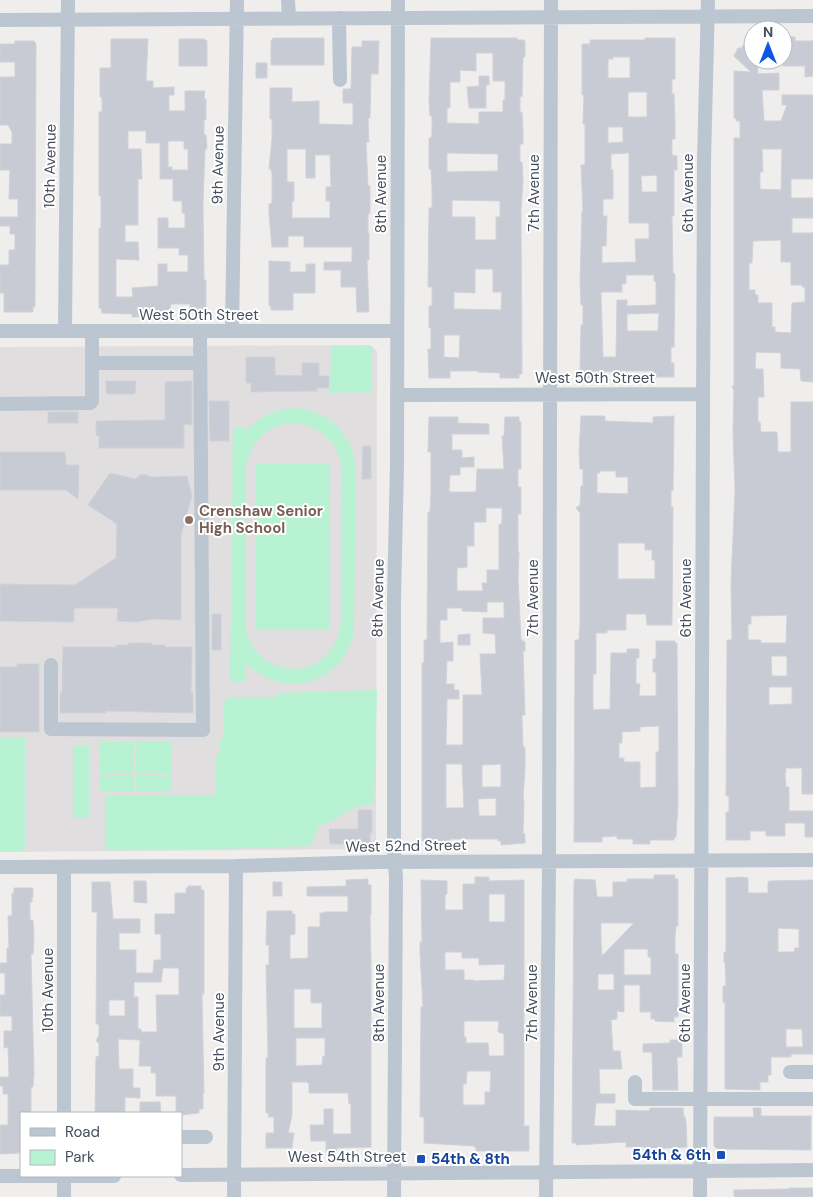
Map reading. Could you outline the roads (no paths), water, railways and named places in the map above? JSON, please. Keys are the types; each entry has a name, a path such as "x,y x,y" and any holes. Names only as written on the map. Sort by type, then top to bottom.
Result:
{"street":[{"name":"10th Avenue","path":"65,331 68,0"},
{"name":"9th Avenue","path":"232,331 237,0"},
{"path":"288,0 289,18"},
{"name":"8th Avenue","path":"394,1197 394,630 397,395 398,0"},
{"name":"7th Avenue","path":"546,1197 549,862 551,0"},
{"name":"6th Avenue","path":"700,1197 704,162 708,0"},
{"path":"0,20 813,16"},
{"path":"339,18 340,80"},
{"name":"West 50th Street","path":"0,331 397,331"},
{"path":"0,404 90,403 92,401 92,331"},
{"path":"51,665 51,729 203,730 200,331"},
{"path":"92,363 200,363"},
{"name":"West 50th Street","path":"397,395 703,394"},
{"name":"West 52nd Street","path":"0,867 236,866 395,862 813,860"},
{"name":"9th Avenue","path":"234,1197 236,866"},
{"name":"10th Avenue","path":"64,867 64,1112"},
{"path":"790,1072 813,1072"},
{"path":"635,1082 635,1099 813,1099"},
{"path":"182,1137 206,1137"},
{"name":"West 54th Street","path":"182,1175 813,1170"},
{"path":"0,1176 20,1176"},
{"path":"64,1177 64,1197"}],"place":[{"name":"Crenshaw Senior High School","path":"189,520"},
{"name":"54th & 6th","path":"721,1155"},
{"name":"54th & 8th","path":"421,1159"}]}
